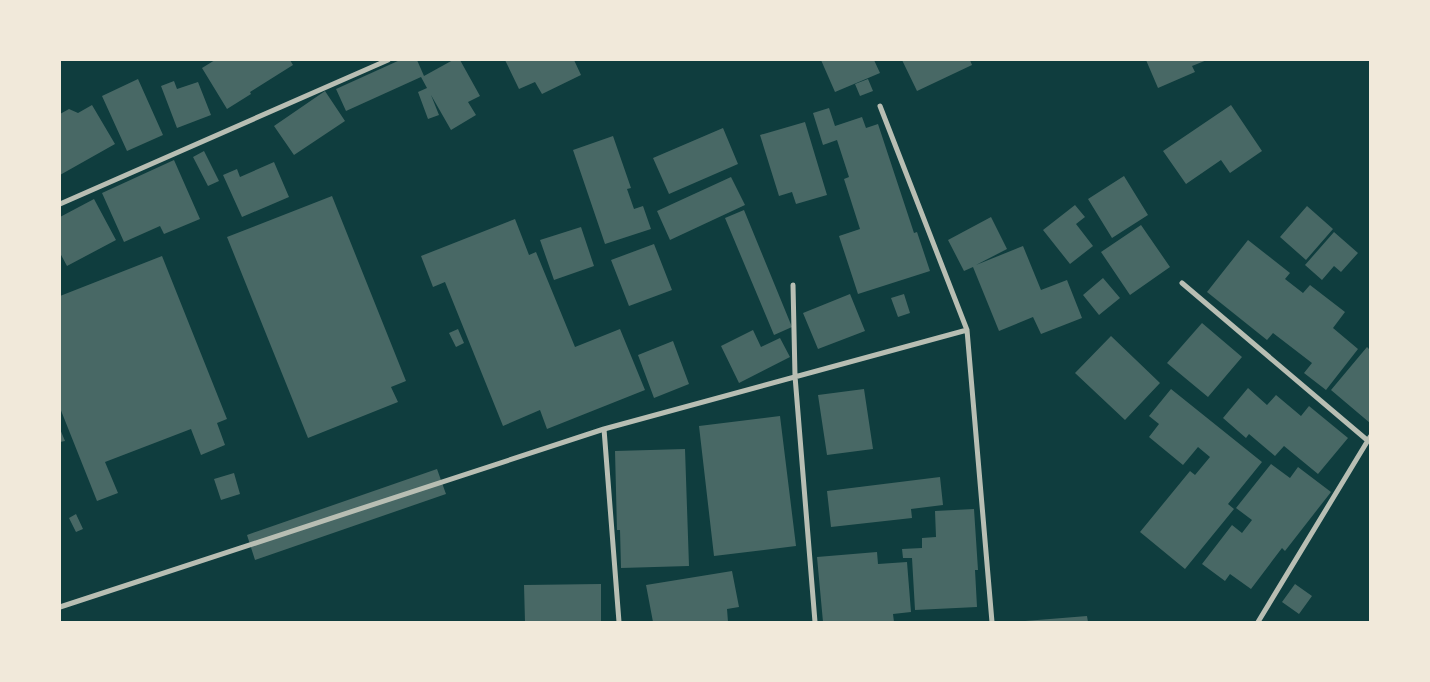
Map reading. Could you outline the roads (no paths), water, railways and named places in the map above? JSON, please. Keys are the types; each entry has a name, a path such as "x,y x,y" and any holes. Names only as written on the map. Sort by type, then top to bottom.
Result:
{"street":[{"path":"60,204 388,60"},
{"path":"880,106 967,330 992,622"},
{"path":"1182,283 1369,438 1258,622"},
{"path":"793,285 795,376 815,622"},
{"path":"60,607 604,429 967,330"},
{"path":"604,429 619,622"}]}
